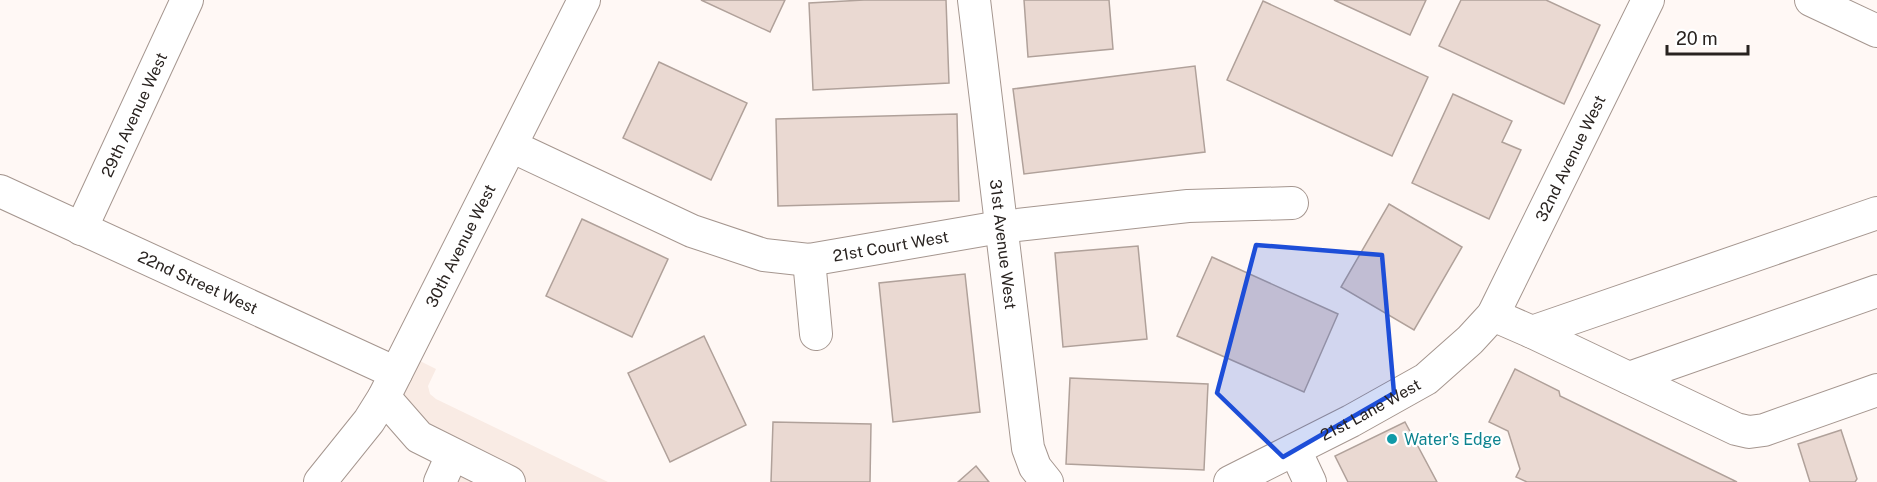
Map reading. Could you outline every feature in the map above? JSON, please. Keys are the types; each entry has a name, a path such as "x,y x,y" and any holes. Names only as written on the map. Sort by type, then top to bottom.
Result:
{"street":[{"name":"29th Avenue West","path":"81,229 187,0"},
{"name":"30th Avenue West","path":"320,482 369,422 390,385 584,0"},
{"name":"31st Avenue West","path":"974,0 1000,227 1029,448 1035,467 1047,482"},
{"name":"32nd Avenue West","path":"1493,315 1648,0"},
{"path":"1811,0 1877,31"},
{"name":"21st Court West","path":"511,146 692,231 764,255 809,260 1000,227 1188,206 1292,203"},
{"name":"22nd Street West","path":"0,191 81,229 390,385"},
{"path":"1532,332 1877,213"},
{"path":"809,260 816,334"},
{"path":"1629,378 1877,291"},
{"path":"1493,315 1736,429 1749,432 1764,430 1877,390"},
{"name":"21st Lane West","path":"1230,482 1351,422 1426,379 1470,340 1493,315"},
{"path":"390,385 419,437 446,468 509,482"},
{"path":"1295,450 1310,482"}],"highlighted area":[{"path":"1256,245 1382,255 1394,393 1283,457 1217,393"}],"shaded area":[{"path":"420,361 436,369 428,386 430,394 436,399 608,482 454,482 402,397"}],"building":[{"path":"701,0 785,0 770,32"},
{"path":"946,0 949,83 813,90 809,3"},
{"path":"1024,0 1109,0 1113,49 1028,57"},
{"path":"1334,0 1426,0 1410,35"},
{"path":"1461,0 1546,0 1600,25 1564,104 1439,46"},
{"path":"1263,1 1428,77 1392,156 1227,80"},
{"path":"659,62 747,103 711,180 623,138"},
{"path":"1195,66 1205,152 1024,174 1013,89"},
{"path":"1453,94 1512,121 1502,142 1521,150 1489,219 1412,183"},
{"path":"957,114 959,201 778,206 776,119"},
{"path":"1389,204 1462,247 1414,330 1341,287"},
{"path":"582,219 668,259 632,337 546,296"},
{"path":"1138,246 1147,339 1063,347 1055,253"},
{"path":"1212,257 1338,314 1304,392 1177,336"},
{"path":"965,274 980,412 893,422 879,283"},
{"path":"704,336 746,425 670,462 628,373"},
{"path":"1515,369 1559,391 1560,396 1737,482 1527,482 1516,477 1520,469 1508,431 1489,422"},
{"path":"1070,378 1208,384 1204,470 1066,464"},
{"path":"773,422 871,424 870,482 771,482"},
{"name":"Water's Edge","path":"1405,422 1437,482 1348,482 1335,456"},
{"path":"1841,430 1857,479 1855,482 1810,482 1798,444"},
{"path":"976,466 989,482 958,482"}],"place":[{"name":"Water's Edge","path":"1392,439"}]}
